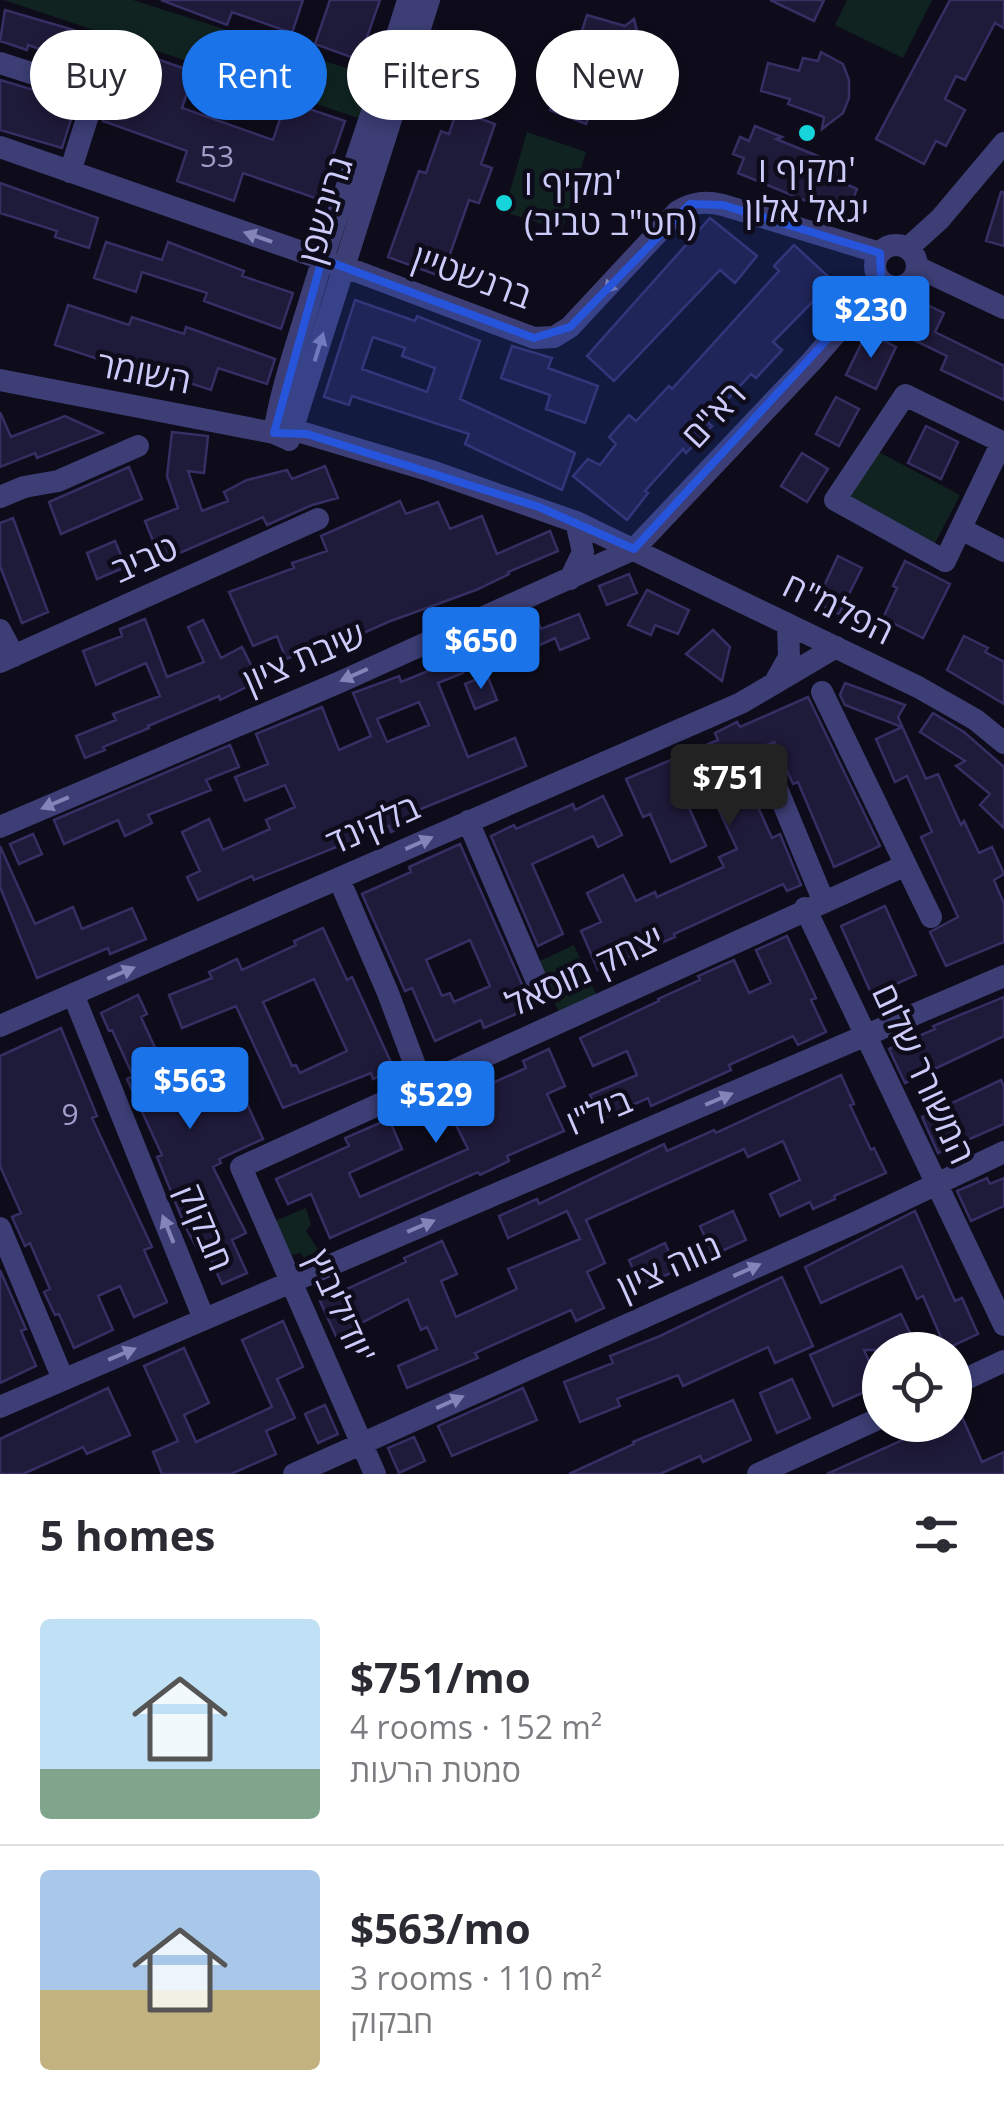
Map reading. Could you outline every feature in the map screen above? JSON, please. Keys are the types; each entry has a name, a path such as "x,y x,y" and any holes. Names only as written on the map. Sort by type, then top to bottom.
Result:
{"street":[{"name":"גרינשפן","path":"286,434 408,0"},
{"name":"גרינשפן","path":"333,263 429,0"},
{"path":"0,63 90,92 92,103 70,172"},
{"path":"1004,143 912,258 912,280 900,287 881,281 876,264 880,253 890,246 912,258 1004,308"},
{"name":"ברנשטיין","path":"0,148 333,263 534,338 554,337 570,328 678,211 690,204 723,204 880,253"},
{"name":"רא\"ם","path":"634,549 812,361 881,281"},
{"name":"השומר","path":"0,380 286,434 304,447 431,472 576,522 634,549"},
{"path":"905,394 1002,442 961,529 945,561 835,500 905,394"},
{"path":"0,498 24,487 58,482 138,446"},
{"path":"664,518 664,536 676,570"},
{"name":"טביב","path":"7,659 318,520"},
{"path":"570,579 582,552 576,522"},
{"path":"961,529 1004,551"},
{"name":"הפלמ\"ח","path":"634,549 918,687 976,720 1004,742"},
{"name":"שיבת ציון","path":"0,826 634,549"},
{"path":"773,685 790,657 788,624"},
{"path":"0,630 7,659"},
{"name":"בלקינד","path":"0,1026 741,703 836,647"},
{"path":"822,692 931,916"},
{"name":"המשורר שלום","path":"771,774 814,904 866,1036 1004,1325"},
{"path":"468,821 538,984"},
{"name":"יצחק מוסאל","path":"241,1167 904,866"},
{"path":"338,879 388,993 422,1084"},
{"name":"ביל\"ו","path":"0,1406 1004,976"},
{"name":"חבקוק","path":"73,994 204,1319"},
{"name":"נווה ציון","path":"294,1474 1004,1152"},
{"name":"יודיליביץ'","path":"241,1167 375,1474"},
{"path":"0,1228 64,1380"},
{"path":"972,1376 1004,1362"},
{"path":"758,1474 862,1426"}],"highlighted area":[{"path":"690,204 723,205 880,253 881,281 634,549 539,507 307,434 274,433 322,259 534,338 570,327"}],"green space":[{"path":"4,0 133,0 227,30 182,30 182,59 162,53 162,30 94,30"},
{"path":"847,0 932,0 903,58 835,25"},
{"path":"327,62 347,68 347,114 327,108"},
{"path":"527,132 586,152 562,230 504,212"},
{"path":"875,450 960,495 934,545 847,495"},
{"path":"574,945 597,996 560,1014 536,963"},
{"path":"306,1208 311,1225 306,1231 321,1254 305,1260 301,1253 285,1256 273,1226 277,1220"}],"building":[{"path":"161,0 303,0 293,30 232,12 227,25"},
{"path":"330,0 380,0 370,30 347,30 347,56 327,48 327,30 320,30"},
{"path":"770,0 824,0 814,21"},
{"path":"950,0 1004,0 1004,28 995,23 965,80 956,76 945,99 965,110 946,146 936,141 924,164 876,139"},
{"path":"5,10 74,30 30,30 27,50 0,41"},
{"path":"587,15 625,26 634,19 637,30 582,30"},
{"path":"821,52 843,64 849,80 849,98 843,113 822,129 824,117 788,104 790,99 761,91 768,63 799,71 803,58 818,61"},
{"path":"162,61 182,68 182,120 216,120 273,140 280,120 327,120 327,115 345,121 318,199 243,173 234,201 177,181 187,151 103,121 162,120"},
{"path":"0,80 30,89 30,120 71,120 62,148 0,130"},
{"path":"454,120 495,124 481,164 492,168 479,203 469,200 442,277 388,257 419,171 426,173 441,131 449,134"},
{"path":"755,126 782,137 776,139 845,167 839,181 857,189 851,204 838,199 833,212 738,173 744,158 733,154 740,137 749,141"},
{"path":"0,183 98,218 89,248 55,237 57,231 0,213"},
{"path":"1004,192 1004,246 986,241"},
{"path":"710,218 757,256 735,283 720,270 614,381 587,356"},
{"path":"106,242 162,260 168,242 244,271 242,276 293,293 281,329 204,301 207,293 142,272 136,292 94,278"},
{"path":"794,245 833,281 773,342 782,350 756,378 751,374 707,422 712,426 686,453 683,449 645,491 648,493 627,520 573,476 588,459 600,465 616,444 609,437 629,415 636,421 669,386 672,389 779,271 774,266"},
{"path":"909,296 944,313 935,332 1004,366 1004,400 941,370 947,356 893,330"},
{"path":"355,300 415,321 417,316 480,341 460,399 575,453 562,490 465,444 469,434 352,396 349,405 324,397","holes":["373,337 405,348 402,356 435,368 427,392 362,369"]},
{"path":"68,305 129,325 132,317 184,334 186,327 275,359 267,384 218,368 211,390 103,355 101,360 55,345"},
{"path":"867,332 896,347 876,389 846,375"},
{"path":"512,346 552,358 548,368 598,386 585,423 546,409 550,395 501,378"},
{"path":"836,397 859,409 839,446 816,434"},
{"path":"0,412 11,437 65,416 102,433 37,458 35,453 0,467"},
{"path":"926,426 958,442 941,479 908,463"},
{"path":"172,432 208,436 204,473 188,471 202,511 228,501 224,492 247,480 287,470 292,479 325,466 338,498 267,525 263,517 161,561 145,521 178,508 167,476"},
{"path":"802,453 828,469 807,502 781,486"},
{"path":"129,467 142,499 61,534 49,502"},
{"path":"400,501 406,514 438,502 450,529 482,516 497,554 550,531 558,551 476,590 328,649 326,643 286,659 277,636 253,646 229,592 327,551 321,536"},
{"path":"13,518 48,612 22,623 0,566 0,523"},
{"path":"115,541 126,567 97,579 87,553"},
{"path":"838,556 862,568 839,614 816,603"},
{"path":"905,561 950,584 923,638 883,618"},
{"path":"629,574 637,593 607,605 599,586"},
{"path":"647,590 689,610 678,634 655,625 651,635 628,625"},
{"path":"535,614 541,629 579,614 589,638 560,650 555,638 496,665 485,637"},
{"path":"145,619 167,677 204,662 188,627 203,620 221,658 242,647 259,681 148,726 85,758 76,736 116,720 113,714 160,696 146,663 96,685 83,651 122,636 120,629"},
{"path":"713,630 730,647 722,681 686,654"},
{"path":"964,636 988,648 985,652 1004,662 1004,704 947,670"},
{"path":"456,654 463,673 438,683 468,757 515,738 526,766 416,811 420,819 391,832 389,826 198,900 187,877 200,871 182,832 209,819 223,850 270,829 266,820 295,807 285,785 245,801 235,777 268,764 256,734 322,707 339,750 371,736 353,693 399,676 401,682 438,667 437,662","holes":["419,702 429,725 387,742 377,719"]},
{"path":"487,675 497,700 475,709 465,684"},
{"path":"845,683 905,705 898,717 926,779 938,774 961,825 964,821 979,853 992,847 1004,874 994,880 1004,904 1004,942 946,966 930,932 958,917 921,837 932,832 907,776 895,782 876,739 902,727 845,705 840,695"},
{"path":"808,697 880,846 834,867 798,782 793,784 774,742 751,752 758,768 744,776 772,838 780,834 801,885 787,891 783,884 598,970 581,931 601,922 587,893 623,875 636,901 655,892 657,897 724,867 719,857 737,849 711,793 687,803 706,846 671,862 650,814 643,817 626,779 718,740 715,733 737,722 740,727"},
{"path":"933,713 964,732 1004,767 1004,828 980,805 990,794 956,766 965,761 920,732"},
{"path":"230,745 239,767 206,780 211,790 148,815 152,823 125,836 118,820 64,844 54,820"},
{"path":"603,796 622,835 598,847 593,836 532,864 563,934 538,946 491,836 573,804 575,810"},
{"path":"33,834 42,854 19,864 10,844"},
{"path":"460,844 532,1007 484,1028 481,1020 435,1041 412,988 405,991 362,894 411,872 409,867","holes":["470,940 490,986 454,1002 450,993 442,996 426,960"]},
{"path":"0,846 35,924 73,907 82,929 132,908 146,939 110,954 108,948 37,978 0,887"},
{"path":"885,906 916,975 872,995 841,926"},
{"path":"323,928 347,980 352,977 394,1069 373,1079 371,1073 283,1108 236,1006 182,1028 169,995 212,978 209,972 237,959 242,970 296,945 294,941","holes":["314,979 347,1051 300,1073 296,1065 292,1066 263,1002"]},
{"path":"787,936 816,998 811,1000 826,1032 798,1045 793,1036 729,1065 731,1070 651,1106 648,1098 601,1119 590,1095 637,1075 627,1051 593,1066 580,1038 734,960 749,993 771,983 756,950"},
{"path":"138,995 147,1014 141,1017 162,1063 167,1061 172,1074 223,1051 263,1139 219,1159 221,1163 213,1167 246,1233 232,1240 247,1273 222,1284 207,1251 200,1254 185,1226 157,1157 162,1155 127,1079 133,1076 101,1013"},
{"path":"1004,997 1004,1036 905,1083 889,1049"},
{"path":"61,1028 97,1116 92,1118 152,1247 144,1250 167,1302 134,1317 120,1286 98,1296 113,1330 74,1348 44,1292 50,1289 30,1243 25,1246 12,1217 21,1213 0,1166 0,1056"},
{"path":"549,1049 565,1086 547,1094 564,1131 507,1156 509,1161 480,1175 478,1172 330,1238 311,1194 288,1204 276,1179 349,1146 345,1138 389,1119 402,1149 349,1173 360,1197 468,1149 440,1093 483,1074 488,1085 526,1068 523,1061"},
{"path":"841,1075 854,1104 850,1105 886,1173 813,1209 810,1202 780,1216 770,1194 800,1180 783,1141 748,1157 744,1149 586,1220 605,1263 587,1272 604,1308 576,1321 571,1310 475,1353 478,1358 407,1388 398,1366 437,1349 427,1327 421,1330 408,1299 336,1336 320,1301 442,1241 457,1274 441,1281 456,1317 517,1289 508,1269 580,1239 567,1211 508,1238 499,1216 537,1199 539,1204 664,1144 667,1151 714,1130 716,1133"},
{"path":"1001,1080 1004,1124 938,1153 922,1117"},
{"path":"987,1178 990,1184 1004,1178 1004,1206 971,1221 957,1191"},
{"path":"733,1211 746,1240 713,1255 700,1226"},
{"path":"915,1211 955,1301 962,1298 978,1334 972,1337 972,1332 939,1332 923,1296 917,1299 902,1266 821,1303 805,1267"},
{"path":"665,1243 677,1270 641,1287 629,1260"},
{"path":"0,1270 26,1329 21,1331 36,1366 0,1383"},
{"path":"782,1277 813,1346 775,1363 768,1347 683,1386 678,1375 617,1399 620,1406 580,1422 564,1382 613,1363 610,1356"},
{"path":"901,1314 910,1332 862,1332 862,1393 833,1406 810,1355"},
{"path":"283,1321 303,1367 277,1379 295,1418 266,1431 276,1454 231,1474 162,1474 153,1452 178,1441 144,1366 184,1348 209,1403 184,1415 196,1442 272,1407 242,1340"},
{"path":"792,1379 810,1418 777,1433 760,1393"},
{"path":"108,1388 130,1435 87,1454 83,1447 23,1474 0,1474 0,1439"},
{"path":"523,1388 537,1420 452,1456 438,1426"},
{"path":"733,1400 751,1440 703,1462 700,1456 660,1474 569,1474 633,1442"},
{"path":"325,1405 338,1434 318,1443 305,1414"},
{"path":"414,1437 425,1461 399,1473 388,1448"},
{"path":"972,1439 982,1462 1004,1452 1004,1474 827,1474 898,1442"}],"place":[{"name":"מקיף ו' יגאל אלון","path":"807,133"},
{"name":"מקיף ו' (חט\"ב טביב)","path":"504,203"}]}
